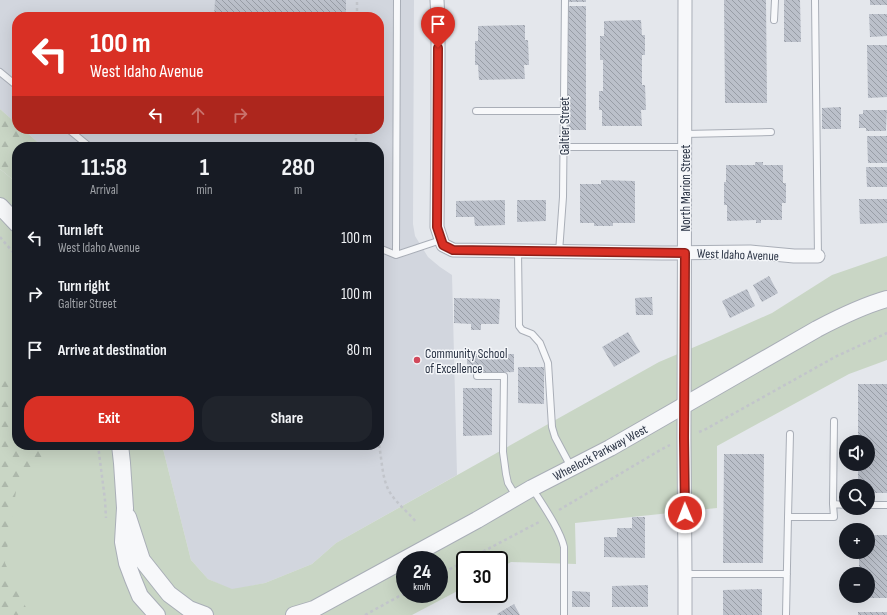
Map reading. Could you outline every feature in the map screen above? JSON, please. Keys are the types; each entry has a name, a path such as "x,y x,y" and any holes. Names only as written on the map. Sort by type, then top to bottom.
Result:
{"street":[{"path":"437,0 437,227 442,243"},
{"name":"North Marion Street","path":"685,615 684,406 686,0"},
{"path":"0,206 12,219"},
{"name":"West Idaho Avenue","path":"442,243 453,250 685,253 750,252 794,256 818,256"},
{"name":"Wheelock Parkway West","path":"294,615 311,612 532,488 610,448 847,313 887,299"},
{"path":"121,450 125,508 123,542 127,563 140,596 157,615"},
{"path":"125,508 142,560 169,594 189,609 206,615"}],"lane":[{"path":"396,255 397,0"},
{"name":"Galtier Street","path":"559,252 563,197 565,0"},
{"path":"774,20 775,0"},
{"path":"815,0 818,256"},
{"path":"0,72 12,82"},
{"path":"476,111 564,111"},
{"path":"685,134 771,132"},
{"path":"74,134 84,142"},
{"path":"564,146 685,147"},
{"path":"384,250 396,255 442,243"},
{"path":"518,251 519,326 522,330 532,334 540,343 548,363 552,427 555,438 572,468"},
{"path":"477,376 504,376 503,452 508,483 516,497"},
{"path":"788,517 834,517 834,421"},
{"path":"786,615 790,434"},
{"path":"532,488 563,540 564,615"},
{"path":"833,504 839,504"},
{"path":"875,505 887,505"},
{"path":"685,574 787,574"}],"path":[{"path":"357,0 357,12"},
{"path":"0,237 12,251"},
{"path":"380,450 385,479 389,491 416,523"},
{"path":"365,615 396,598"}],"shaded area":[{"name":"Community School of Excellence","path":"0,0 414,0 413,224 415,236 428,257 452,275 457,475 336,543 312,564 265,583 232,590 208,579 191,560 163,450 384,450 384,142 37,142 29,134 384,134 384,12 12,12 12,120 0,109"}],"green space":[{"path":"0,109 12,120 12,134 29,134 37,142 12,142 12,179 0,169"},
{"path":"0,169 12,179 12,450 163,450 191,560 208,579 232,589 265,583 312,564 336,543 659,362 772,313 832,275 887,256 887,360 849,374 717,446 717,508 575,523 576,564 511,562 508,564 508,551 456,551 456,592 448,596 448,551 396,551 396,603 435,603 412,615 0,615"},
{"path":"0,372 6,376 12,385 12,450 56,450 17,485 5,563 29,614 31,615 0,615"}],"building":[{"path":"215,0 346,0 346,12 214,12"},
{"path":"569,0 586,0 586,2 569,2"},
{"path":"724,0 766,0 767,103 725,103"},
{"path":"784,0 800,0 801,42 784,42"},
{"path":"870,0 887,0 887,5 870,5"},
{"path":"568,6 586,6 586,130 568,130"},
{"path":"869,14 887,14 887,36 870,37"},
{"path":"641,20 642,35 645,35 645,55 642,55 642,85 645,85 646,110 641,110 642,126 602,126 602,110 599,110 599,91 603,91 603,60 600,60 600,36 604,36 604,21"},
{"path":"525,25 525,40 528,40 529,65 524,65 525,79 479,80 478,65 475,65 475,41 478,41 478,26"},
{"path":"867,45 887,45 887,97 868,98"},
{"path":"841,107 841,129 822,129 822,108"},
{"path":"863,110 887,110 886,131 866,131 866,128 859,128 859,114 863,114"},
{"path":"867,136 887,136 887,163 868,163"},
{"path":"755,162 763,162 763,165 783,165 783,183 786,183 786,203 782,203 782,220 761,220 761,223 756,223 756,220 727,221 727,205 724,205 726,165 755,165"},
{"path":"866,167 887,167 887,187 867,187"},
{"path":"601,180 635,181 635,223 613,223 613,226 594,226 594,223 580,223 580,184 601,184"},
{"path":"859,199 887,199 887,223 860,224"},
{"path":"505,200 505,225 475,226 474,217 456,217 456,201"},
{"path":"517,200 546,200 546,221 517,222"},
{"path":"769,276 778,293 762,302 753,285"},
{"path":"747,289 755,306 730,318 722,301"},
{"path":"652,297 653,315 636,315 635,298"},
{"path":"454,298 500,299 499,324 481,324 481,330 471,330 471,324 454,323"},
{"path":"628,332 640,352 614,367 602,347"},
{"path":"467,354 514,354 514,372 467,373"},
{"path":"518,367 544,367 544,404 518,403"},
{"path":"858,384 887,384 887,493 875,493 875,479 858,479 858,471 875,471 875,435 858,435"},
{"path":"463,388 492,388 492,435 463,436"},
{"path":"724,454 764,454 763,563 723,563"},
{"path":"632,517 645,517 645,558 604,557 604,537 617,537 617,528 632,528"},
{"path":"875,535 887,535 887,598 875,598 875,567 859,567 859,559 875,559"},
{"path":"648,585 648,607 612,607 612,586"},
{"path":"762,589 762,615 723,615 723,590"},
{"path":"572,591 590,592 590,607 572,607"},
{"path":"514,604 520,615 497,614"},
{"path":"858,612 887,612 887,615 858,615"}],"place":[{"name":"Community School of Excellence","path":"417,360"}],"route":[{"path":"438,48 437,227 443,245 453,250 685,253 685,513"}]}
